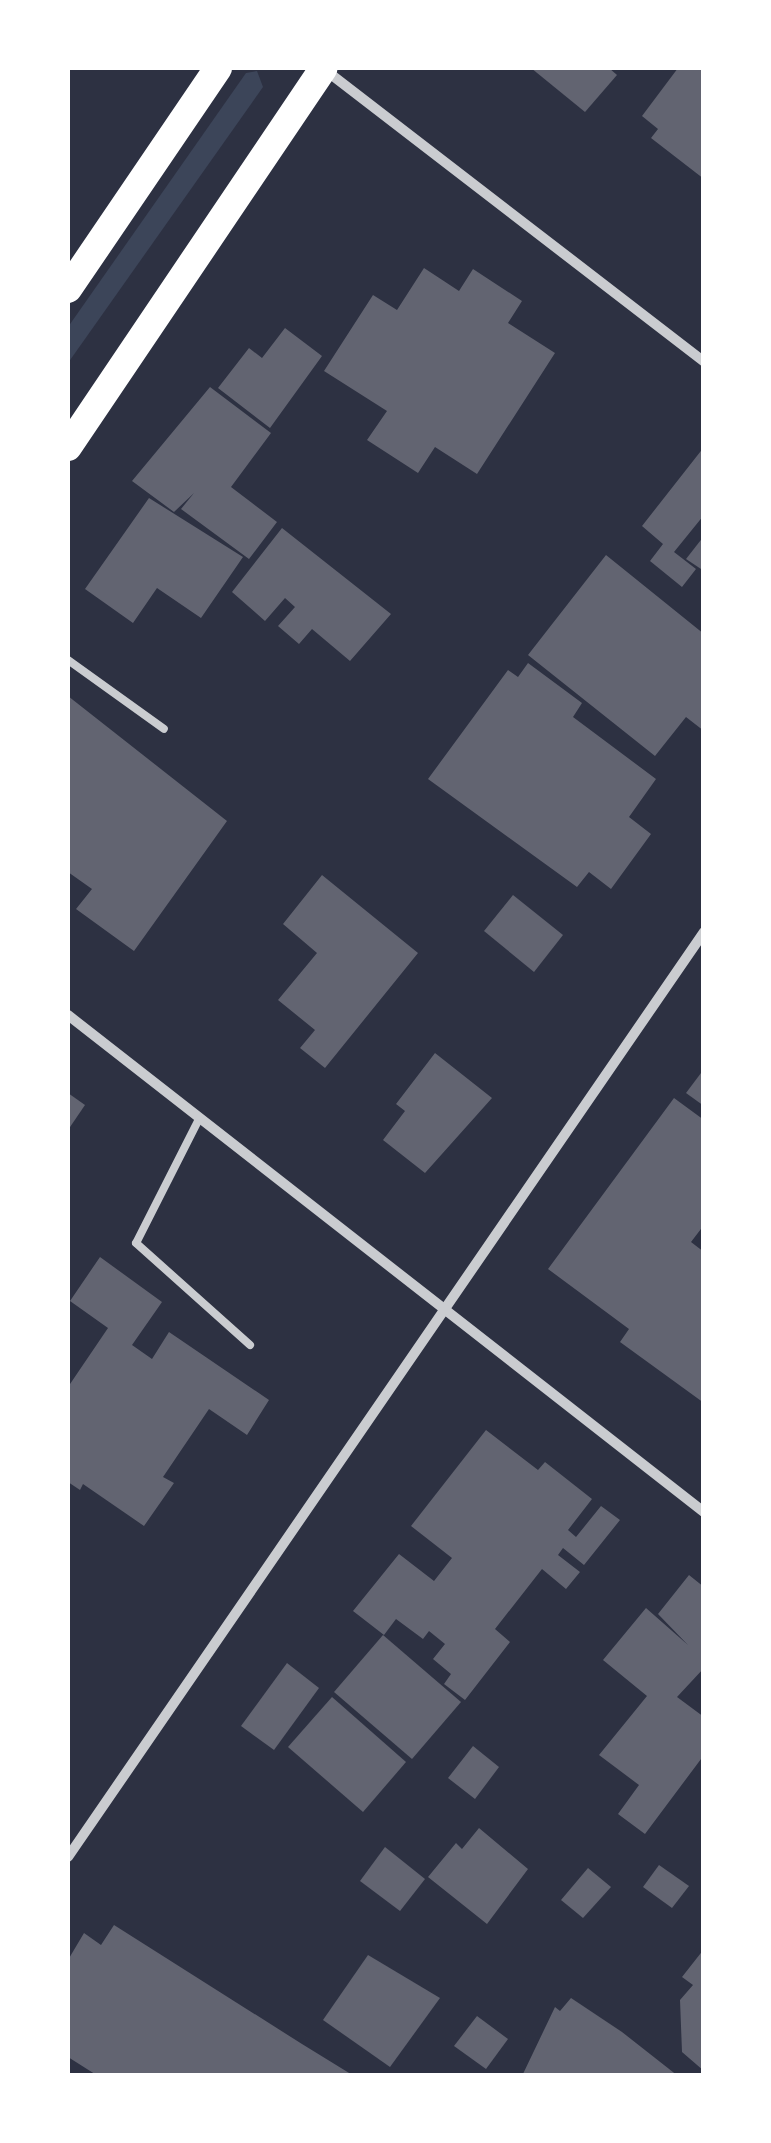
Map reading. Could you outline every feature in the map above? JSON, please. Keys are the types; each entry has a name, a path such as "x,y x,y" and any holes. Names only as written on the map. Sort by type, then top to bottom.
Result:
{"highway":[{"path":"68,289 218,68"},
{"path":"68,447 323,68"}],"street":[{"path":"323,68 704,362"},
{"path":"68,1857 440,1307 704,932"},
{"path":"68,1014 704,1512"}],"lane":[{"path":"68,660 164,729"},
{"path":"199,1118 136,1243 250,1345"}],"shaded area":[{"path":"257,71 263,87 68,363 68,327 246,73"}],"building":[{"path":"531,68 609,68 617,75 585,112"},
{"path":"678,68 704,68 704,179 651,138 658,129 642,116"},
{"path":"424,268 459,291 473,269 522,301 508,323 555,353 477,474 435,447 418,473 367,440 387,411 324,371 373,295 397,310"},
{"path":"285,328 322,356 270,428 218,388 249,348 262,358"},
{"path":"210,387 271,433 231,487 277,522 249,559 181,509 194,493 174,512 132,481"},
{"path":"704,447 704,515 674,552 696,569 682,587 650,561 663,544 642,526"},
{"path":"149,498 243,557 201,618 157,588 133,623 85,589"},
{"path":"282,528 391,614 350,661 312,629 299,644 278,626 295,607 285,598 265,621 232,592"},
{"path":"704,536 704,571 686,559"},
{"path":"606,555 704,634 704,731 686,717 655,756 528,655"},
{"path":"528,663 582,703 573,717 656,779 629,817 651,834 611,889 589,872 577,887 428,779 508,670 518,677"},
{"path":"68,696 227,821 134,951 76,909 92,889 68,872"},
{"path":"322,875 418,953 325,1068 300,1048 315,1030 278,1000 317,953 283,924"},
{"path":"513,895 563,935 534,972 484,931"},
{"path":"435,1053 492,1098 425,1173 383,1140 405,1111 396,1104"},
{"path":"704,1069 704,1106 686,1093"},
{"path":"68,1093 85,1105 68,1130"},
{"path":"674,1098 704,1120 704,1225 691,1242 704,1252 704,1403 620,1342 629,1329 548,1269"},
{"path":"100,1257 162,1302 132,1345 152,1359 169,1332 269,1400 247,1435 209,1409 163,1477 174,1483 144,1526 83,1484 80,1490 68,1482 68,1387 108,1328 70,1301"},
{"path":"486,1430 538,1470 545,1462 592,1499 568,1530 576,1537 601,1506 620,1520 584,1565 563,1548 558,1555 580,1572 566,1589 542,1569 495,1629 510,1642 465,1700 444,1684 451,1674 433,1659 445,1644 429,1631 423,1639 396,1619 384,1635 353,1611 399,1554 434,1581 452,1558 411,1526"},
{"path":"689,1575 704,1587 704,1668 677,1697 704,1717 704,1755 645,1834 618,1814 639,1785 599,1755 647,1696 603,1660 646,1608 688,1645 658,1614"},
{"path":"383,1635 461,1702 412,1759 334,1692"},
{"path":"287,1663 319,1688 274,1750 241,1726"},
{"path":"332,1697 406,1762 363,1812 288,1747"},
{"path":"473,1746 499,1767 475,1799 448,1778"},
{"path":"479,1828 528,1869 487,1924 428,1877 456,1843 462,1849"},
{"path":"385,1847 425,1879 400,1911 360,1881"},
{"path":"659,1865 689,1886 672,1908 643,1887"},
{"path":"588,1868 611,1887 583,1918 561,1900"},
{"path":"114,1925 354,2076 98,2076 68,2057 68,1960 84,1933 101,1945"},
{"path":"704,1949 704,2071 682,2052 680,2000 693,1985 682,1977"},
{"path":"368,1955 440,1998 390,2067 323,2020"},
{"path":"571,1998 678,2076 522,2076 555,2007 560,2011"},
{"path":"477,2016 508,2039 486,2069 454,2046"}]}
